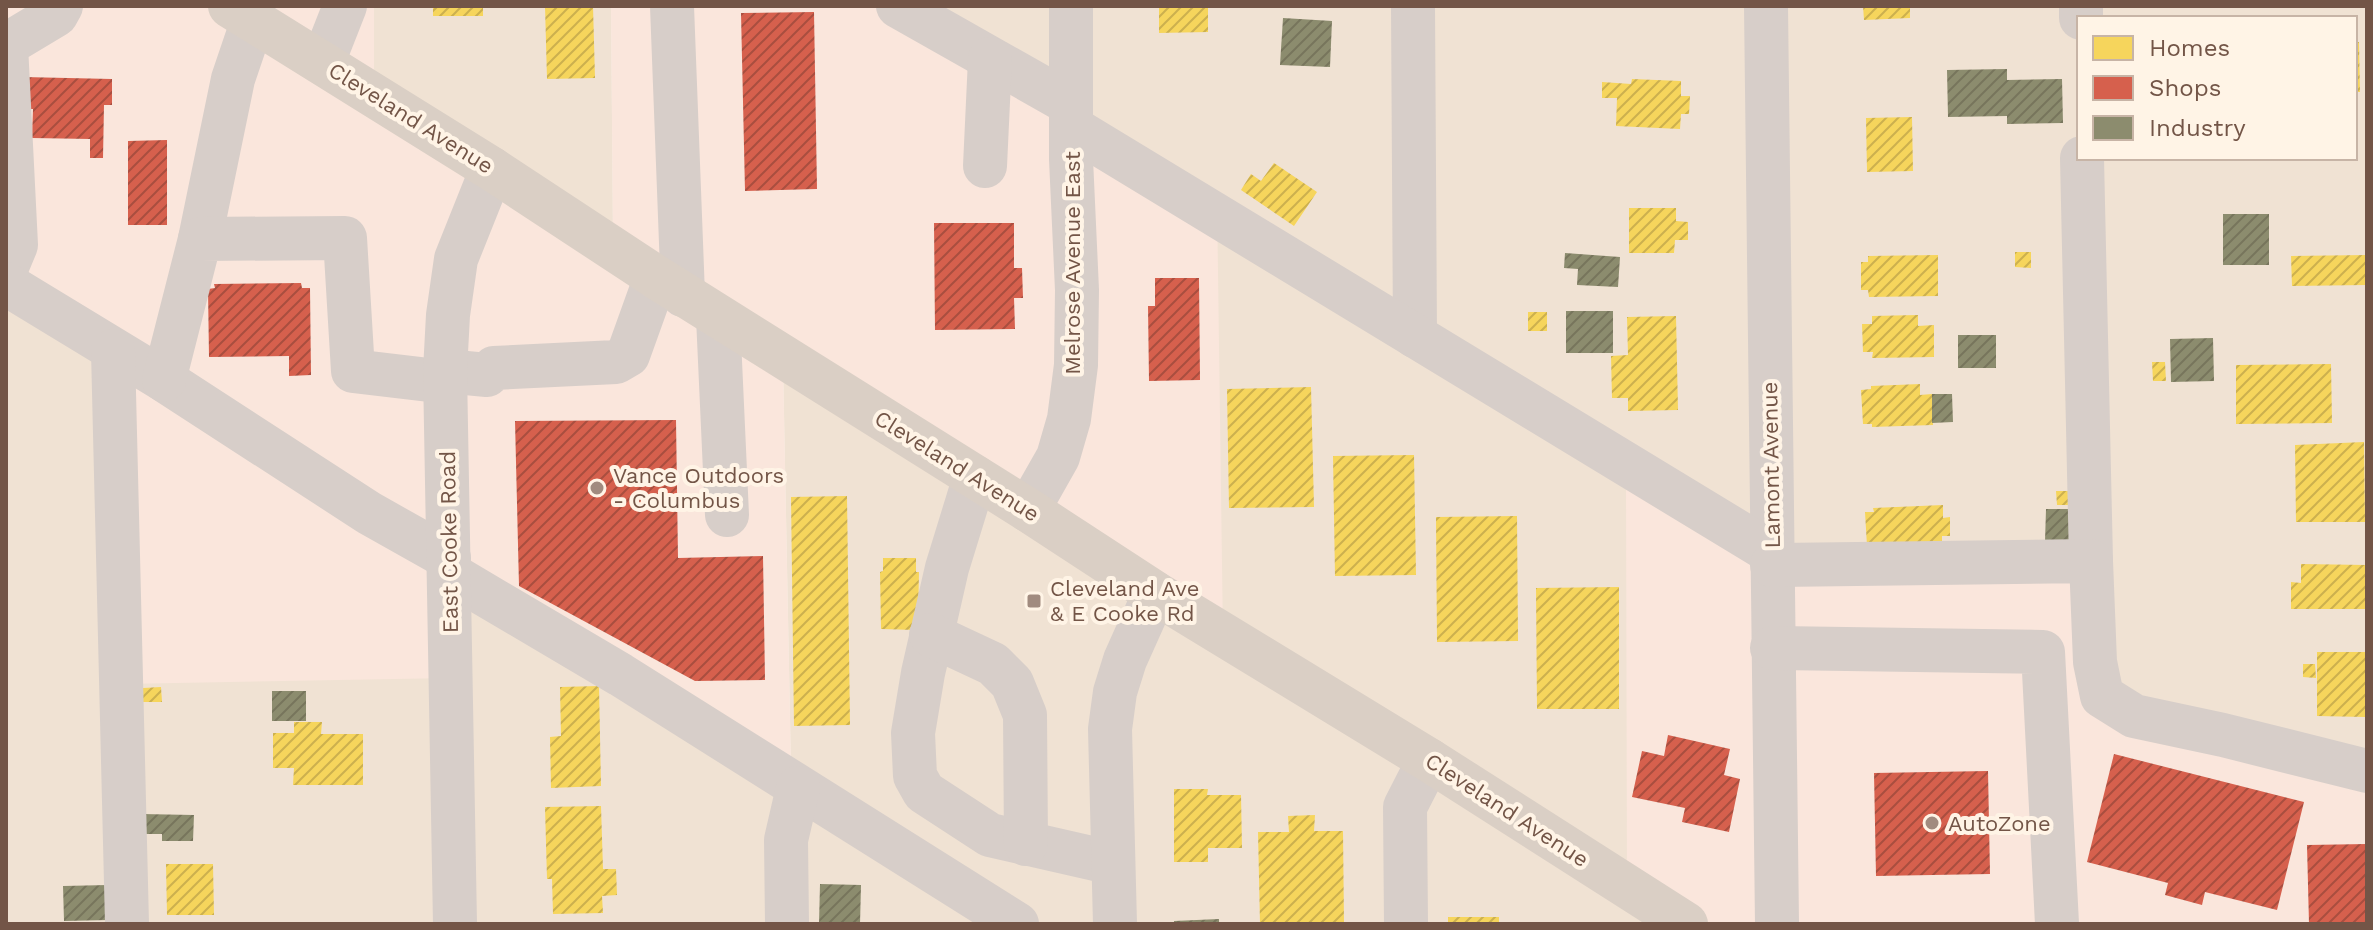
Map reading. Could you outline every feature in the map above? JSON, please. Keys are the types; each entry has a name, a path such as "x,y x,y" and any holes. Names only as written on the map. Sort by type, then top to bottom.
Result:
{"main road":[{"name":"Cleveland Avenue","path":"241,13 492,169 686,296 1155,593 1429,760 1686,924"}],"street":[{"path":"6,269 16,245 6,45 56,15 61,6"},
{"path":"323,62 345,6"},
{"path":"672,6 686,296 727,515"},
{"path":"898,6 990,59 1071,115 1415,336 1772,559 2091,561"},
{"name":"Melrose Avenue East","path":"1028,510 1058,457 1069,419 1076,365 1071,6"},
{"path":"1413,6 1415,336"},
{"name":"Lamont Avenue","path":"1766,6 1777,924"},
{"path":"164,380 200,239 233,79 241,13"},
{"path":"985,166 990,59"},
{"path":"2082,160 2091,561 2095,662 2102,696 2134,716 2367,771"},
{"name":"East Cooke Road","path":"455,924 446,377 448,315 456,259 492,169"},
{"path":"200,239 345,238 353,371 446,377 487,375 494,368 616,362 628,355 686,296"},
{"path":"6,284 164,380 449,566 1017,924"},
{"path":"113,351 127,924"},
{"path":"975,477 947,568 931,635 913,733 915,776 924,792 990,835 1113,863"},
{"path":"1115,924 1110,729 1115,692 1125,660 1155,593"},
{"path":"931,635 993,664 1012,683 1025,715 1026,844"},
{"path":"1772,648 2043,652 2057,924"},
{"path":"1406,924 1405,807 1429,760"},
{"path":"787,924 786,840 798,788"}],"shaded area":[{"path":"6,6 374,6 374,93 613,239 611,6 909,6 1217,198 1223,637 783,363 791,770 450,576 451,678 122,684 113,351 6,281"},
{"path":"374,6 611,6 613,240 374,93"},
{"path":"909,6 2367,6 2367,755 1688,924 6,924 6,281 450,576 791,769 783,362"},
{"path":"1626,480 1773,567 2109,559 2113,691 2367,755 2367,924 1688,924 1627,889"}],"building: Homes":[{"path":"433,6 483,6 483,16 433,16"},
{"path":"545,6 593,6 595,78 547,79"},
{"path":"1159,6 1208,6 1208,32 1159,33"},
{"path":"1863,6 1910,6 1910,18 1864,20"},
{"path":"2357,42 2359,42 2360,92 2357,92"},
{"path":"1632,79 1681,81 1681,96 1690,96 1689,114 1681,114 1680,129 1616,126 1617,98 1602,98 1602,82 1631,84"},
{"path":"1912,117 1913,171 1867,172 1866,118"},
{"path":"1274,163 1317,192 1294,226 1241,190 1251,174 1261,181"},
{"path":"1629,208 1676,208 1676,221 1688,222 1688,240 1675,240 1674,253 1629,253"},
{"path":"2015,252 2031,252 2031,268 2015,267"},
{"path":"1938,255 1938,296 1869,297 1868,290 1861,290 1861,262 1868,262 1868,256"},
{"path":"2367,255 2367,285 2292,286 2291,256"},
{"path":"1528,312 1547,312 1547,331 1528,331"},
{"path":"1918,315 1918,326 1934,325 1934,357 1872,358 1873,352 1863,352 1862,324 1872,324 1872,316"},
{"path":"1676,316 1678,410 1628,411 1628,398 1612,398 1611,356 1628,355 1627,317"},
{"path":"2152,362 2165,362 2166,381 2153,381"},
{"path":"2331,364 2332,423 2236,424 2236,365"},
{"path":"1920,384 1920,395 1932,394 1933,425 1872,427 1872,424 1863,424 1861,390 1871,389 1871,386"},
{"path":"1311,387 1314,507 1229,508 1227,389"},
{"path":"2364,442 2365,522 2296,522 2295,445"},
{"path":"1414,455 1416,575 1335,576 1333,456"},
{"path":"2056,491 2075,491 2075,505 2057,505"},
{"path":"847,496 850,725 794,726 791,497"},
{"path":"1943,505 1943,518 1950,517 1950,536 1942,536 1942,546 1867,546 1865,512 1874,512 1873,508"},
{"path":"1517,516 1518,641 1437,642 1436,517"},
{"path":"883,558 916,558 916,572 919,572 915,630 881,629 880,572 883,571"},
{"path":"2301,564 2367,565 2367,609 2291,609 2291,582 2301,583"},
{"path":"1619,587 1619,709 1537,709 1536,588"},
{"path":"2317,652 2365,652 2365,717 2317,716"},
{"path":"2303,664 2315,664 2316,678 2303,677"},
{"path":"599,686 601,786 551,788 550,737 561,736 560,687"},
{"path":"161,687 162,702 143,702 143,688"},
{"path":"294,722 322,722 321,734 363,734 363,785 293,785 294,768 273,768 273,733 294,733"},
{"path":"1174,789 1208,789 1207,795 1241,795 1242,848 1208,848 1208,862 1174,862"},
{"path":"601,806 603,869 616,869 617,895 602,896 603,913 553,914 552,879 547,879 545,807"},
{"path":"1315,815 1314,831 1343,831 1344,924 1260,924 1258,832 1289,832 1288,816"},
{"path":"166,864 213,864 214,915 167,915"},
{"path":"1448,917 1499,917 1499,924 1448,924"}],"building: Shops":[{"path":"814,12 817,189 745,191 741,13"},
{"path":"23,77 112,79 112,105 104,105 103,158 90,158 90,139 32,138 33,109 23,109"},
{"path":"167,140 167,225 128,225 128,141"},
{"path":"934,223 1014,223 1014,268 1022,268 1023,298 1014,298 1015,329 935,330"},
{"path":"1155,278 1199,278 1200,380 1149,381 1148,306 1155,306"},
{"path":"301,283 302,288 310,288 311,375 289,376 289,356 209,357 208,289 215,288 214,284"},
{"name":"Vance Outdoors - Columbus","path":"676,420 678,558 763,556 765,680 695,681 519,586 515,421"},
{"path":"1668,735 1730,749 1724,775 1740,779 1729,832 1682,822 1685,808 1632,797 1642,751 1664,756"},
{"path":"2114,754 2304,802 2277,910 2205,892 2202,905 2165,895 2168,883 2087,862"},
{"name":"AutoZone","path":"1988,771 1990,874 1876,876 1874,773"},
{"path":"2367,844 2367,924 2309,924 2307,845"}],"building: Industry":[{"path":"1283,18 1332,21 1330,67 1280,65"},
{"path":"2007,69 2007,80 2062,79 2063,123 2007,124 2007,116 1948,117 1947,70"},
{"path":"2223,214 2269,214 2269,265 2223,265"},
{"path":"1565,253 1620,257 1618,287 1577,285 1578,269 1564,268"},
{"path":"1566,311 1613,311 1613,353 1566,353"},
{"path":"1958,335 1996,335 1996,368 1958,368"},
{"path":"2213,338 2214,381 2171,382 2170,339"},
{"path":"1932,394 1952,394 1953,422 1932,423"},
{"path":"2046,509 2073,509 2073,542 2045,542"},
{"path":"272,691 306,691 306,721 272,721"},
{"path":"141,814 194,815 193,841 162,841 162,834 141,834"},
{"path":"820,884 861,885 860,924 819,924"},
{"path":"108,885 109,920 64,921 63,886"},
{"path":"1219,919 1219,924 1174,924 1174,921"}],"place":[{"name":"Vance Outdoors - Columbus","path":"597,488"},
{"name":"Cleveland Ave & E Cooke Rd","path":"1034,601"},
{"name":"AutoZone","path":"1932,823"}]}
